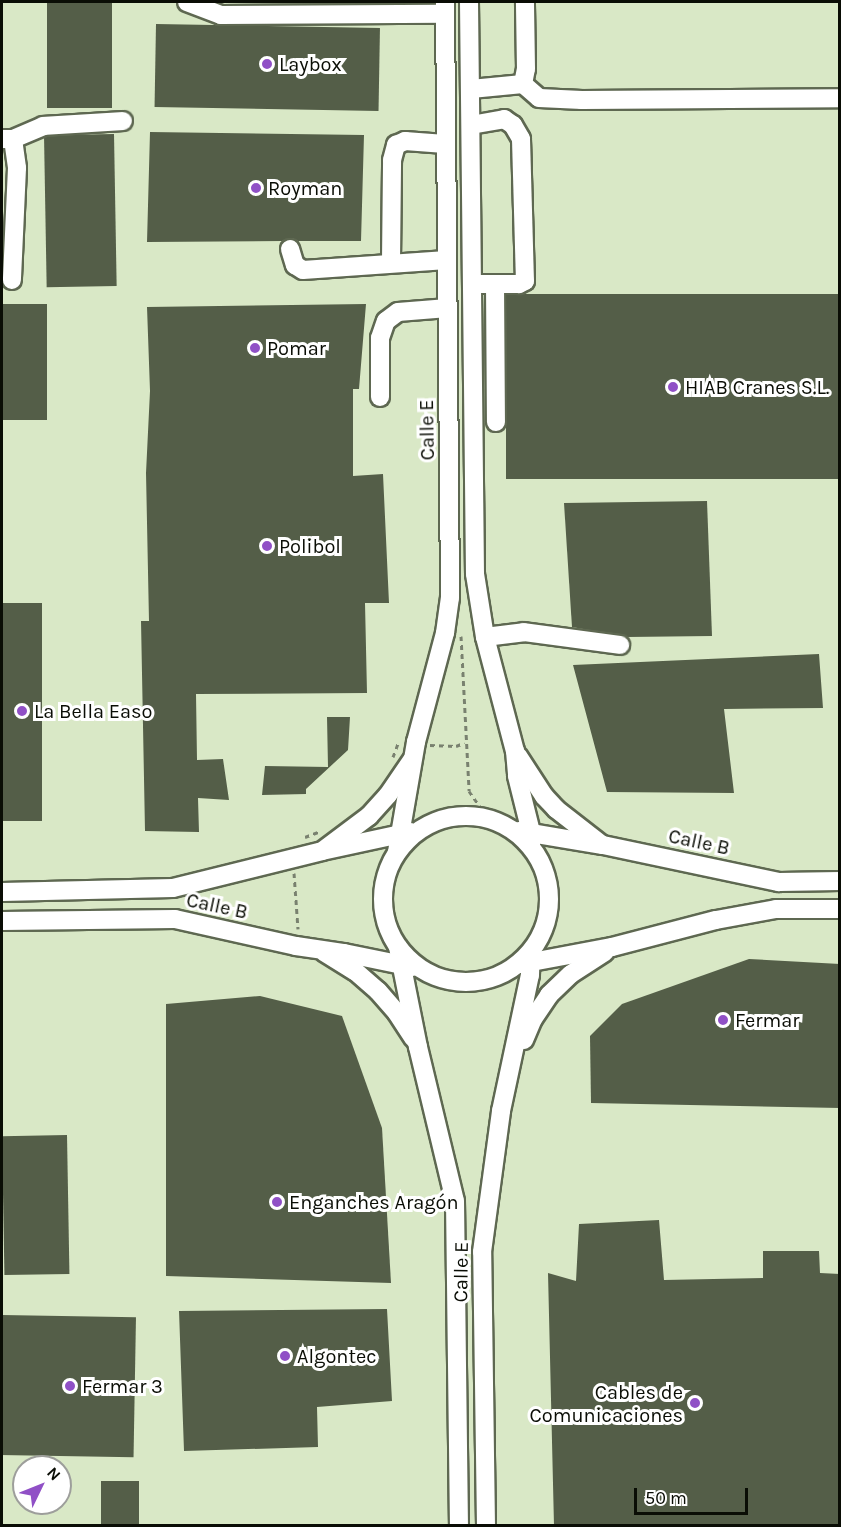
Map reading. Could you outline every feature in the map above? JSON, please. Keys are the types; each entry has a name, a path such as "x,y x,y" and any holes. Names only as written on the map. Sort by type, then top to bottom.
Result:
{"street":[{"path":"187,2 221,15 445,8"},
{"path":"470,2 476,574 484,637 515,751 526,836 545,871 550,898 545,927 527,960"},
{"path":"523,84 526,69 525,2"},
{"name":"Calle E","path":"408,833 413,759 445,633 450,598 445,8"},
{"path":"471,89 523,84 539,98 582,100 840,98"},
{"path":"471,124 504,119 513,125 521,140 525,281 519,284 473,284"},
{"path":"12,280 17,168 7,139 43,126 123,121"},
{"path":"391,262 392,160 396,145 405,141 445,144"},
{"path":"290,249 295,266 303,270 391,262 447,260"},
{"path":"474,420 500,423 495,284"},
{"path":"380,397 380,338 386,321 398,312 448,308"},
{"path":"484,637 524,632 620,645"},
{"path":"515,751 540,790 556,809 603,845"},
{"name":"Calle B","path":"322,851 369,816 388,795 413,759"},
{"path":"526,836 488,818 450,817 408,833 390,864 383,892 386,921 398,947 419,968 443,979 470,982 495,977 527,960 612,947 716,920 776,909 840,909"},
{"name":"Calle B","path":"2,892 173,888 322,851 408,833"},
{"name":"Calle B","path":"526,836 603,845 779,882 840,881"},
{"name":"Calle B","path":"2,921 175,919 323,951 352,954 419,968"},
{"name":"Calle E","path":"398,947 418,1047 450,1174 454,1201 459,1526"},
{"path":"513,1059 533,1019 549,995 571,974 612,947"},
{"name":"Calle E","path":"323,951 355,971 378,991 397,1013 418,1047"},
{"name":"Calle E","path":"486,1526 482,1252 501,1112 513,1059 527,960"}],"path":[{"path":"463,639 465,742 469,792 488,818"},
{"path":"390,762 398,744 404,740"},
{"path":"425,744 456,746 465,742"},
{"path":"296,840 323,830"},
{"path":"293,866 297,938"}],"shaded area":[{"path":"2,2 839,2 839,1525 2,1526"}],"building":[{"path":"47,2 112,2 112,108 47,108"},
{"name":"Laybox","path":"156,24 380,28 379,111 155,107"},
{"name":"Royman","path":"150,132 364,135 361,241 298,241 292,238 282,241 147,242"},
{"path":"114,134 117,286 47,287 44,135"},
{"name":"HIAB Cranes S.L.","path":"506,294 840,294 840,479 506,479"},
{"path":"2,304 47,304 47,420 2,420"},
{"path":"366,304 359,389 353,389 353,476 383,474 389,603 365,603 367,693 196,694 197,760 223,759 229,800 198,798 199,832 145,831 141,621 149,621 146,473 150,391 147,307"},
{"path":"707,501 712,636 627,637 572,627 564,503"},
{"name":"La Bella Easo","path":"2,603 42,603 42,821 2,821"},
{"path":"819,654 823,708 724,709 734,793 607,792 573,665"},
{"path":"327,717 350,717 348,750 306,789 306,794 262,795 265,766 328,767"},
{"name":"Fermar","path":"749,959 840,964 840,1108 591,1103 590,1036 622,1004"},
{"name":"Enganches Aragón","path":"260,996 342,1016 382,1128 391,1283 166,1276 166,1004"},
{"path":"67,1135 69,1274 4,1275 2,1136"},
{"name":"Cables de Comunicaciones","path":"659,1220 664,1280 763,1278 763,1251 819,1251 820,1273 840,1274 840,1526 554,1526 548,1273 576,1281 579,1224"},
{"name":"Algontec","path":"387,1309 392,1401 317,1407 318,1447 184,1451 179,1311"},
{"name":"Fermar 3","path":"2,1315 136,1317 134,1457 2,1455"},
{"path":"101,1481 139,1481 139,1526 101,1526"}],"place":[{"name":"Laybox","path":"267,64"},
{"name":"Royman","path":"256,188"},
{"name":"Pomar","path":"255,348"},
{"name":"HIAB Cranes S.L.","path":"673,387"},
{"name":"Polibol","path":"267,546"},
{"name":"La Bella Easo","path":"22,711"},
{"name":"Fermar","path":"723,1020"},
{"name":"Enganches Aragón","path":"277,1202"},
{"name":"Algontec","path":"285,1356"},
{"name":"Fermar 3","path":"70,1386"},
{"name":"Cables de Comunicaciones","path":"695,1403"}]}
